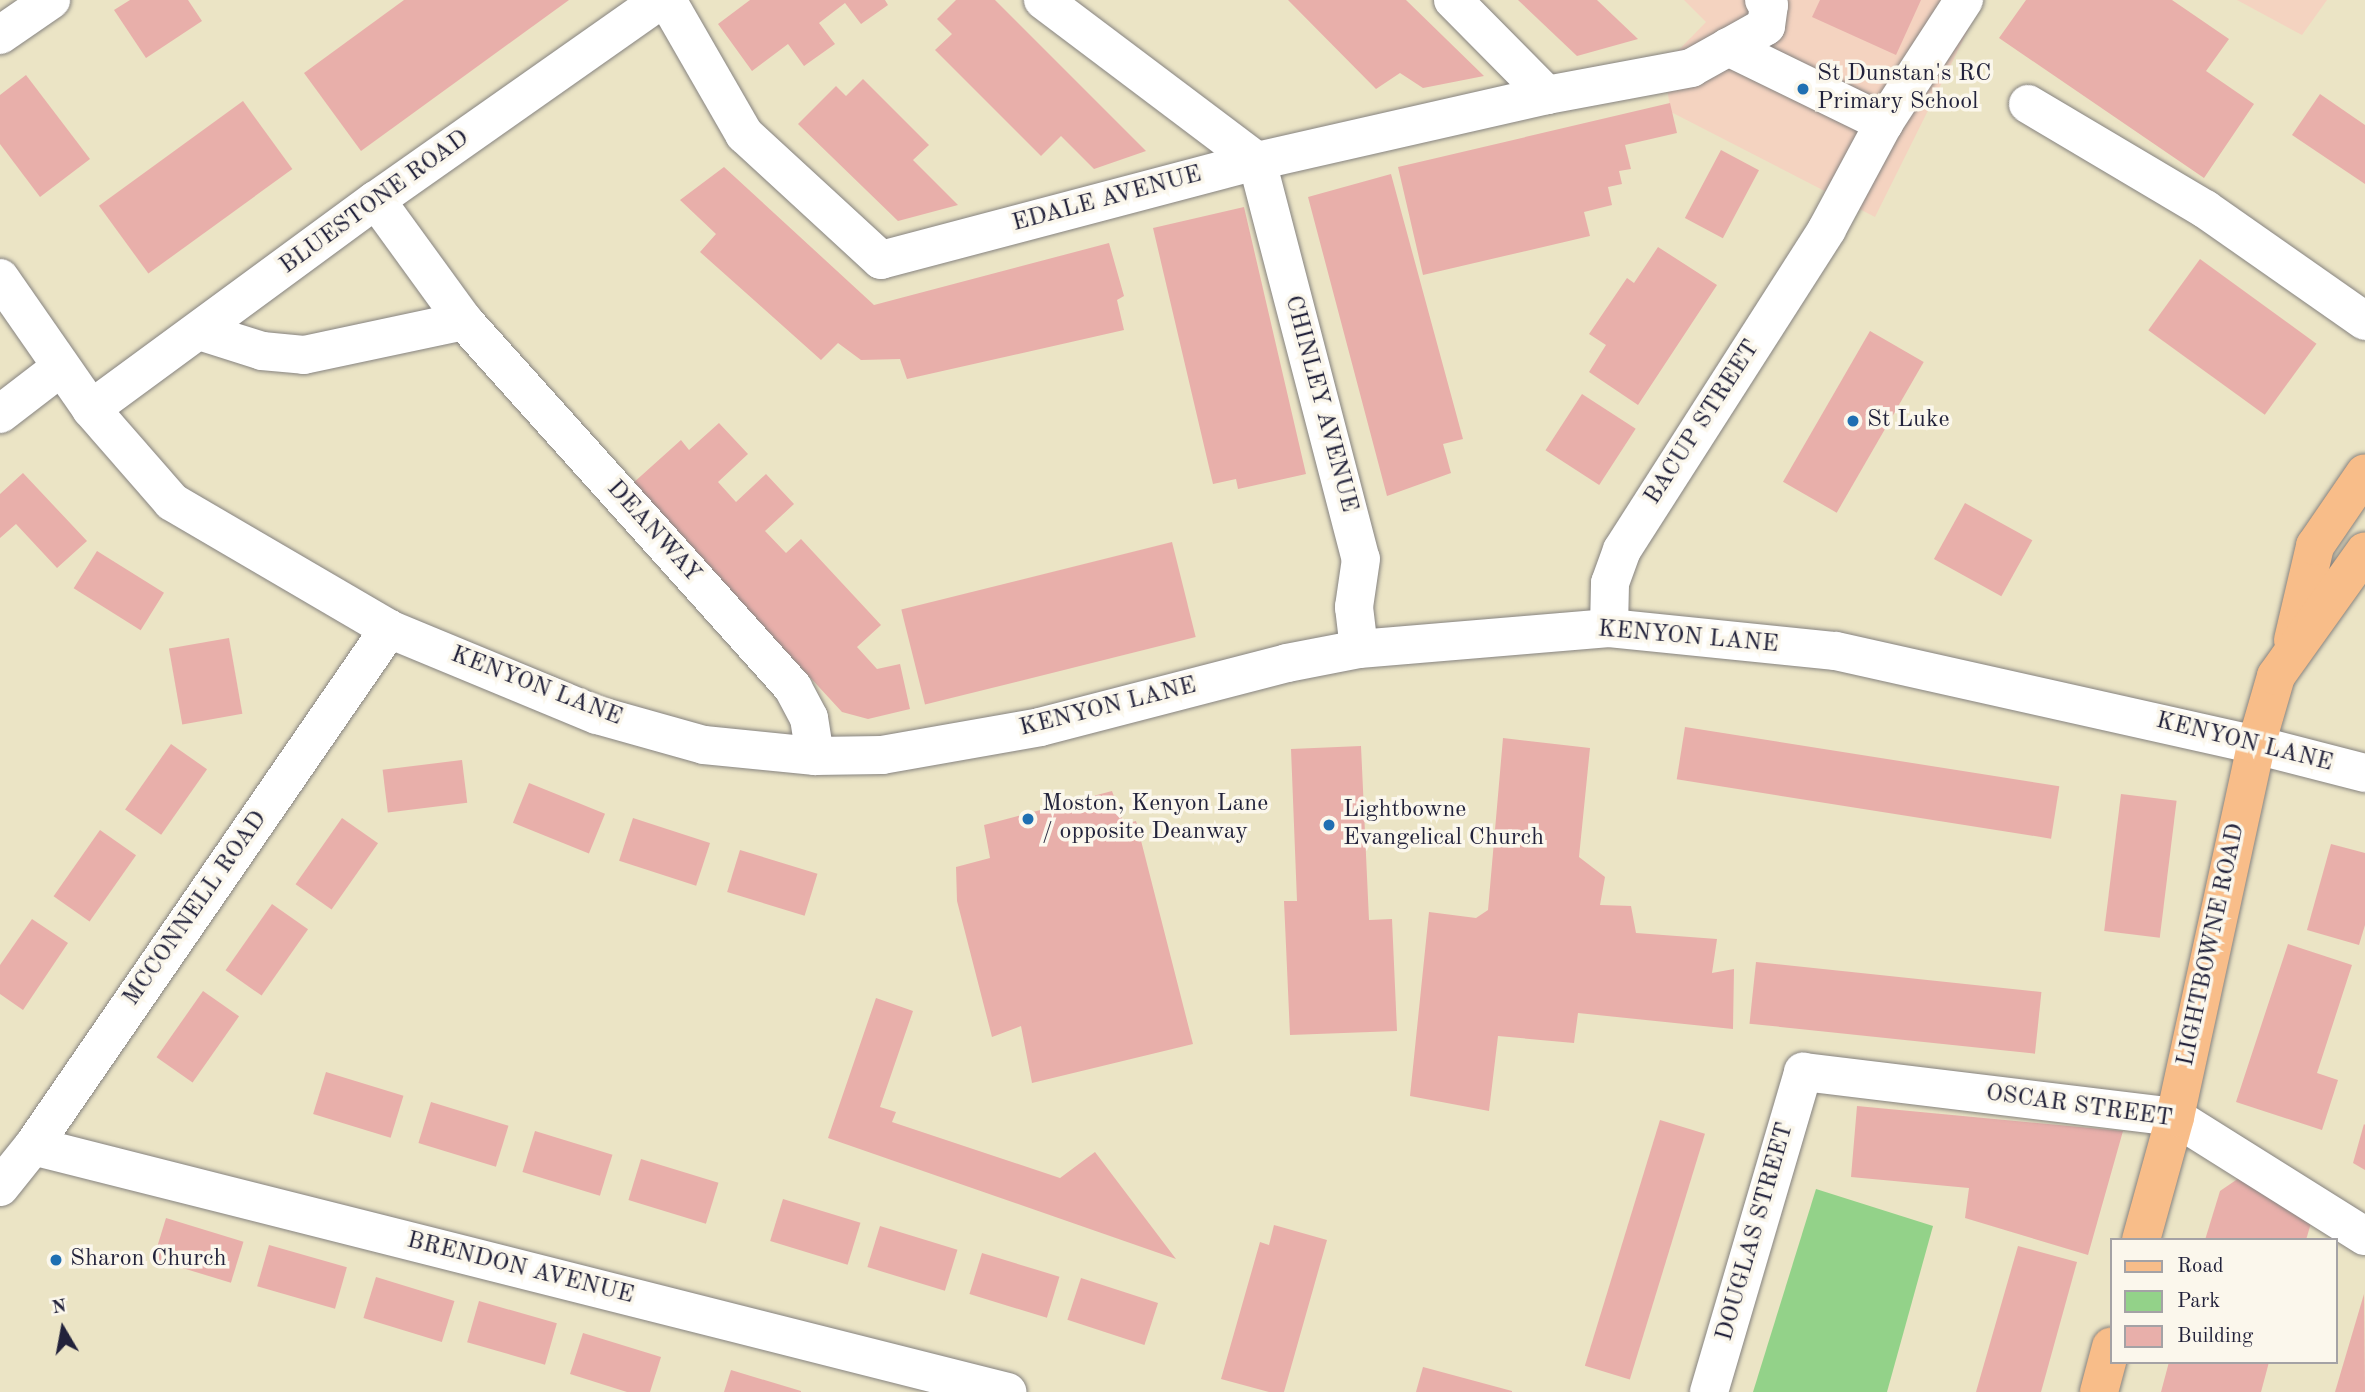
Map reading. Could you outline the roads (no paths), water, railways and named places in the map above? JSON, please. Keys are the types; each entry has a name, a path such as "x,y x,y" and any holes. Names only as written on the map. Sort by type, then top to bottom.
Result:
{"main road":[{"name":"LIGHTBOWNE ROAD","path":"2290,653 2315,546 2365,473"},
{"name":"LIGHTBOWNE ROAD","path":"2142,1238 2175,1117 2256,744 2276,676 2365,551"},
{"path":"2099,1392 2110,1351"}],"street":[{"path":"0,35 51,0"},
{"name":"BLUESTONE ROAD","path":"91,409 376,200 660,0"},
{"name":"EDALE AVENUE","path":"667,0 744,134 881,260 1257,161 1547,96 1691,68 1766,26 1769,5 1764,0"},
{"path":"1043,0 1257,161"},
{"path":"1453,0 1547,96"},
{"name":"BACUP STREET","path":"1609,628 1611,583 1622,550 1827,229 1884,123 1964,0"},
{"path":"1728,47 1884,123"},
{"path":"2028,104 2205,209 2365,321"},
{"name":"CHINLEY AVENUE","path":"1257,161 1361,559 1354,607 1359,649"},
{"name":"DEANWAY","path":"376,200 464,321 793,688 809,718 815,756"},
{"name":"KENYON LANE","path":"0,278 91,409 172,502 389,629 597,715 704,746 815,756 882,755 1040,727 1287,663 1359,649 1609,628 1836,651 2256,744 2365,773"},
{"path":"200,331 251,348 304,355 464,321"},
{"path":"0,414 60,368"},
{"name":"MCCONNELL ROAD","path":"0,1187 33,1146 389,629"},
{"name":"OSCAR STREET","path":"1803,1072 2175,1117 2365,1236"},
{"name":"DOUGLAS STREET","path":"1709,1392 1803,1072"},
{"name":"BRENDON AVENUE","path":"33,1146 1007,1392"}],"place":[{"name":"St Dunstan's RC Primary School","path":"1803,89"},
{"name":"St Luke","path":"1853,421"},
{"name":"Moston, Kenyon Lane / opposite Deanway","path":"1028,819"},
{"name":"Lightbowne Evangelical Church","path":"1329,825"},
{"name":"Sharon Church","path":"56,1260"}]}
